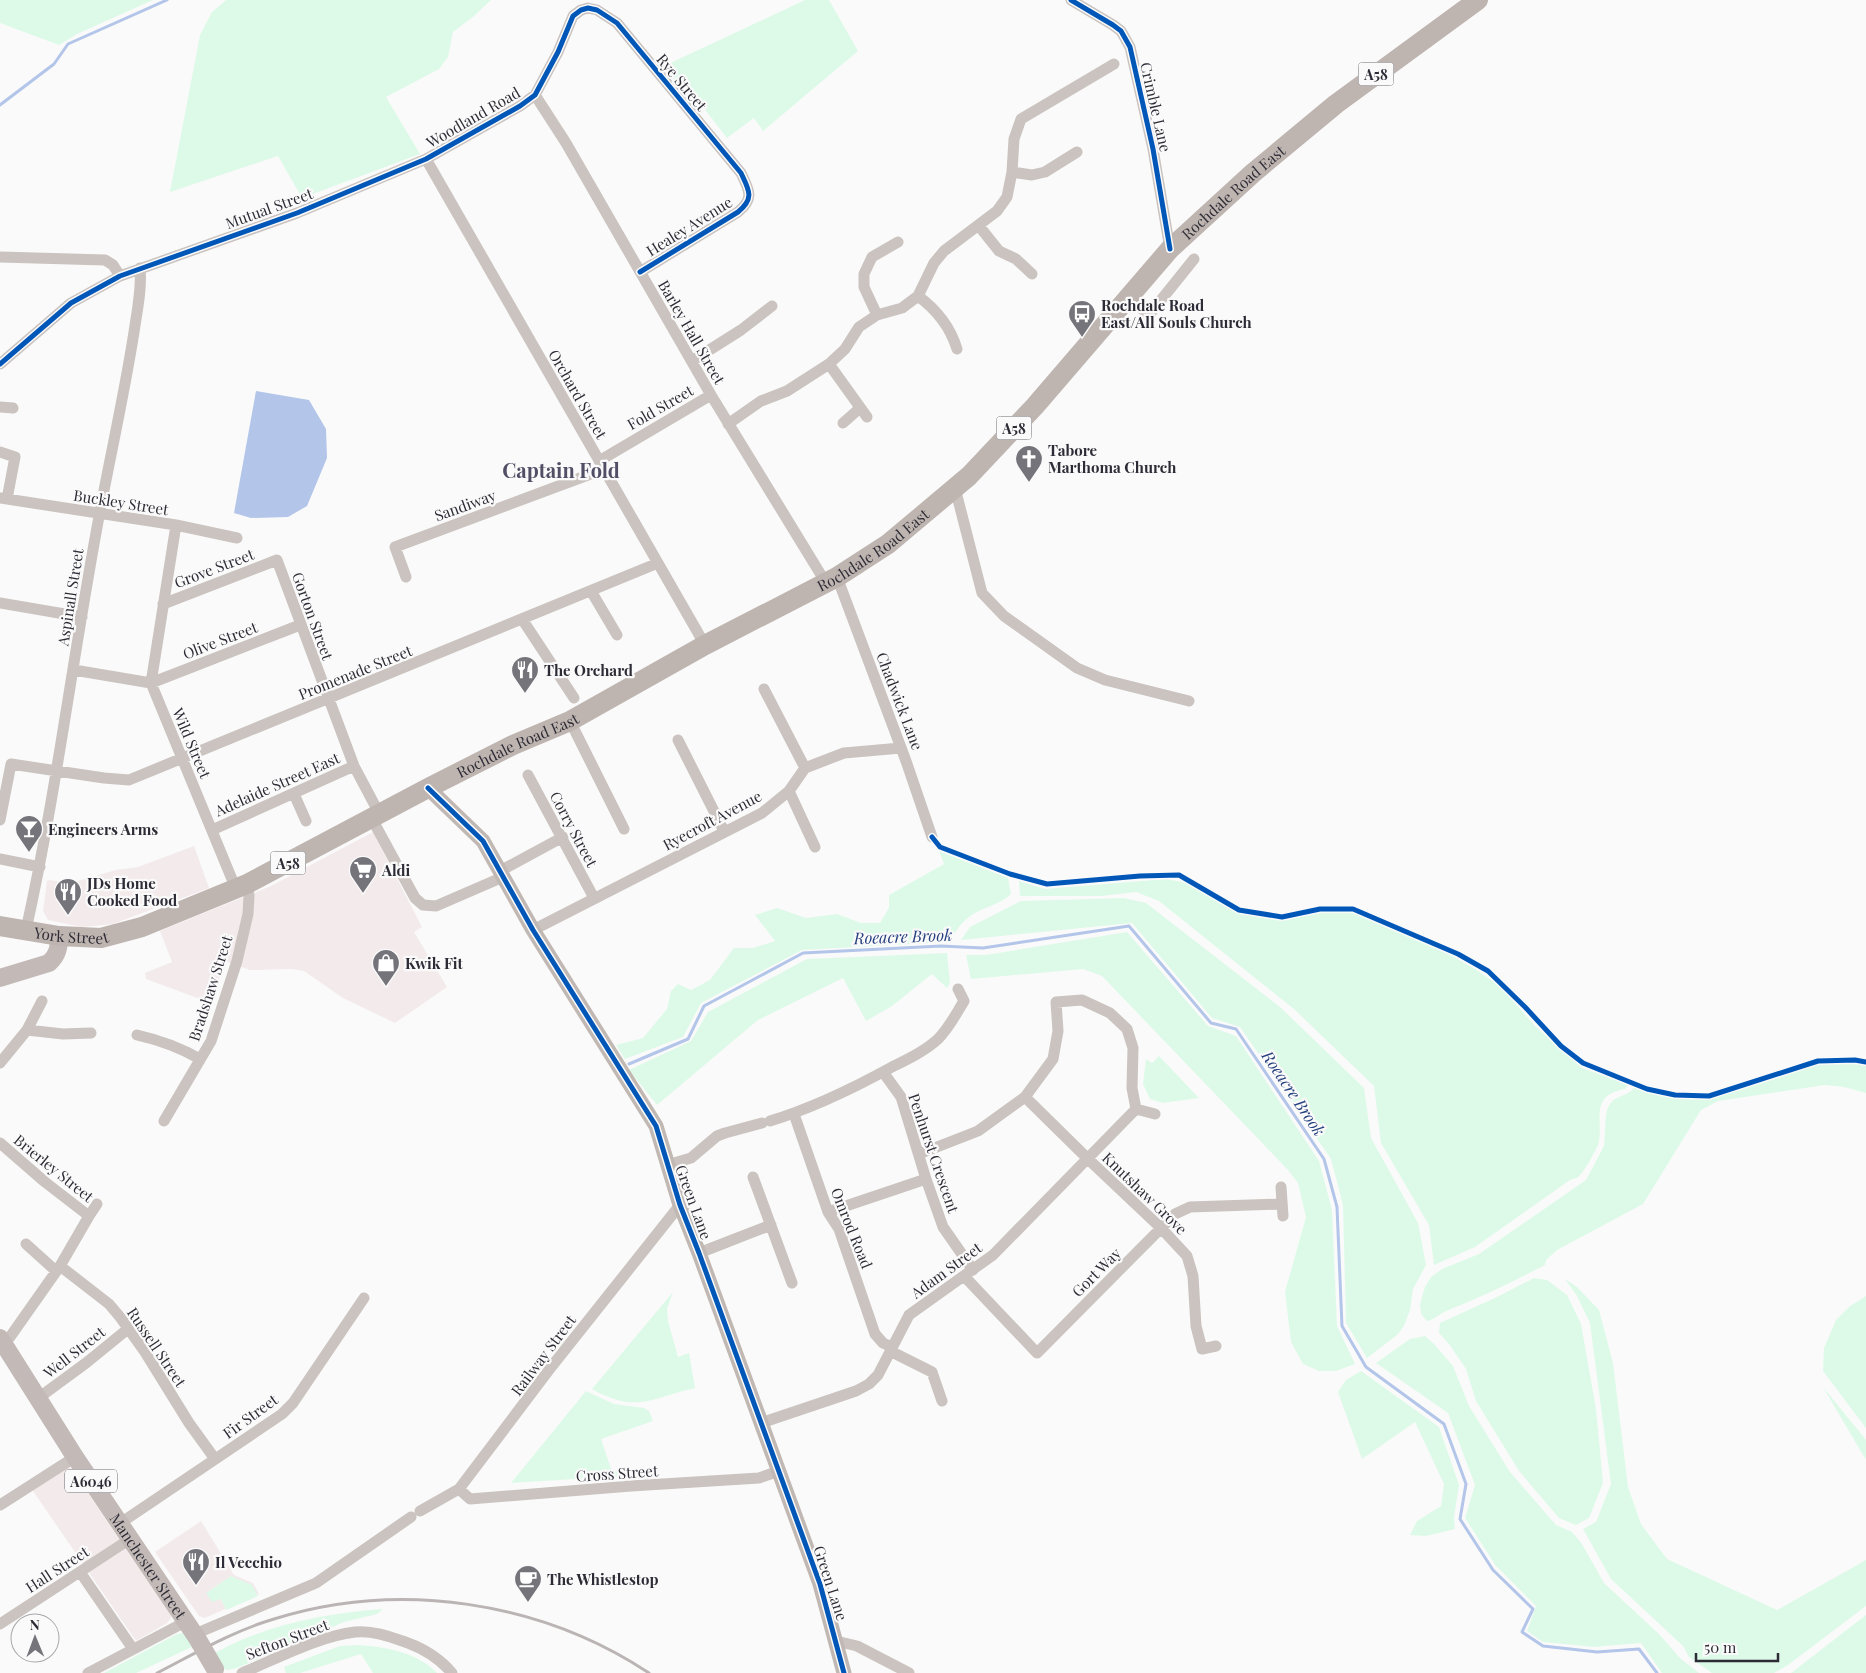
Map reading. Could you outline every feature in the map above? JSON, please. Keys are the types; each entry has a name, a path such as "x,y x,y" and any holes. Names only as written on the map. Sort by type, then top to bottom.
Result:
{"highway":[{"name":"Rochdale Road East","path":"142,927 242,886 428,788 514,745 570,721 705,644 832,580 888,544 969,476 1035,406 1170,249 1253,173 1336,104 1478,0"},
{"name":"York Street","path":"0,926 60,936 101,938 142,927"}],"main road":[{"path":"0,978 49,963 59,949 60,936"},
{"name":"Manchester Street","path":"2,1345 74,1457 193,1631 215,1671"}],"street":[{"name":"Crimble Lane","path":"1071,0 1121,31 1130,47 1153,149 1170,249"},
{"name":"Rye Street","path":"573,16 581,10 588,8 597,10 617,23 741,173 749,189 749,200"},
{"name":"Woodland Road","path":"426,159 520,106 535,95 558,52 573,16"},
{"path":"728,424 761,401 788,391 829,364 845,349 859,327 877,315 902,308 918,296 934,263 944,251 997,211 1006,197 1012,172 1014,139 1018,116 1114,64"},
{"name":"Barley Hall Street","path":"535,95 566,144 728,424 832,580"},
{"path":"1012,172 1032,175 1046,172 1077,152"},
{"name":"Mutual Street","path":"0,364 71,304 120,276 297,213 426,159"},
{"name":"Orchard Street","path":"426,159 705,644"},
{"name":"Healey Avenue","path":"640,272 738,212 749,200"},
{"path":"979,226 999,251 1016,259 1032,274"},
{"path":"877,315 864,287 864,274 872,257 898,242"},
{"path":"0,257 105,260 110,262 120,276"},
{"path":"1129,298 1149,315 1194,259"},
{"name":"Aspinall Street","path":"26,930 58,771 99,514 130,359 141,283 140,268"},
{"path":"918,296 932,306 945,322 957,349"},
{"path":"692,361 741,330 772,306"},
{"path":"829,364 863,412 843,422"},
{"name":"Fold Street","path":"602,465 711,395"},
{"path":"0,407 13,408"},
{"path":"0,452 16,457 4,499"},
{"name":"Sandiway","path":"406,577 395,547 602,465"},
{"path":"954,488 982,593 1004,616 1077,668 1105,680 1189,701"},
{"name":"Buckley Street","path":"4,499 176,525 237,538"},
{"path":"74,670 150,683 176,525"},
{"name":"Grove Street","path":"163,604 277,560"},
{"name":"Gorton Street","path":"277,560 354,766 415,898 424,905 436,906 501,874 563,837"},
{"name":"Promenade Street","path":"0,820 11,764 128,780 658,563"},
{"name":"Chadwick Lane","path":"832,580 901,748 932,836"},
{"path":"591,591 617,635"},
{"path":"0,603 82,617"},
{"path":"522,619 574,698"},
{"name":"Olive Street","path":"150,683 300,624"},
{"name":"Wild Street","path":"150,683 212,830 242,886"},
{"path":"764,689 805,768 844,753 901,748"},
{"path":"570,721 624,829"},
{"path":"678,740 724,831"},
{"name":"Adelaide Street East","path":"212,830 354,766"},
{"name":"Ryecroft Avenue","path":"533,930 762,813 789,791 805,768"},
{"name":"Corry Street","path":"528,775 563,837 594,898"},
{"name":"Green Lane","path":"428,788 483,840 533,930 656,1126 680,1205 820,1584 844,1673"},
{"path":"789,791 815,847"},
{"path":"294,794 306,821"},
{"path":"0,859 40,867"},
{"name":"Bradshaw Street","path":"164,1121 211,1041 237,961 248,914 250,896 242,886"},
{"path":"958,989 964,1001"},
{"path":"964,1001 976,1000"},
{"path":"919,1154 978,1131 1025,1097 1053,1059 1058,1031 1056,1002 1082,1000 1110,1013 1127,1029 1133,1048 1132,1088 1136,1109 1156,1114"},
{"path":"0,1063 27,1030 42,1001"},
{"path":"668,1164 691,1158 718,1136 725,1133 794,1114 839,1096 919,1053 938,1039 947,1029 964,1001"},
{"path":"27,1030 63,1034 91,1034"},
{"path":"137,1035 152,1038 188,1052 200,1059"},
{"name":"Penhurst Crescent","path":"883,1072 902,1097 926,1179 943,1227 968,1273"},
{"name":"Knutshaw Grove","path":"1025,1097 1161,1228 1187,1256 1193,1276 1196,1326 1202,1349 1216,1346"},
{"name":"Adam Street","path":"761,1423 856,1391 869,1384 878,1375 909,1316 993,1255 1136,1109"},
{"name":"Omrod Road","path":"794,1114 828,1212 840,1229 876,1334 891,1349 932,1372 942,1401"},
{"name":"Brierley Street","path":"0,1143 44,1182 89,1216"},
{"path":"753,1178 792,1283"},
{"path":"828,1212 926,1179"},
{"path":"1281,1187 1283,1216"},
{"path":"2,1345 10,1337 58,1268 97,1204"},
{"name":"Gort Way","path":"968,1273 1037,1353 1175,1214 1190,1208 1282,1204"},
{"name":"Railway Street","path":"88,1673 133,1649 193,1631 316,1583 416,1514 459,1489 552,1366 680,1205"},
{"path":"699,1253 771,1225"},
{"name":"Russell Street","path":"26,1244 109,1304 129,1328 189,1423 215,1459"},
{"name":"Fir Street","path":"120,1524 282,1414 293,1403 364,1298"},
{"name":"Well Street","path":"37,1398 86,1363 129,1328"},
{"path":"0,1505 74,1457"},
{"name":"Cross Street","path":"459,1489 470,1499 759,1478 779,1471"},
{"name":"Hall Street","path":"0,1624 130,1539"},
{"path":"80,1572 133,1649"},
{"name":"Sefton Street","path":"242,1673 330,1637 356,1632 388,1636 418,1647 446,1666 452,1673"},
{"path":"836,1641 857,1646 910,1673"}],"shaded area":[{"path":"373,832 422,927 414,932 447,987 395,1023 343,998 304,971 291,969 250,970 227,962 208,1002 146,979 145,973 172,962 160,931 271,886"},
{"path":"194,846 209,888 113,924 82,927 48,920 43,911 47,881 49,880 71,883 116,870 138,867"},
{"path":"68,1464 170,1613 171,1618 167,1623 136,1641 31,1488"},
{"path":"201,1521 234,1575 253,1583 259,1594 205,1618 199,1616 155,1552"}],"green space":[{"path":"0,0 153,0 77,34 59,45 0,23"},
{"path":"226,0 491,0 453,32 448,57 439,69 386,97 420,154 302,198 278,156 170,192 200,35 212,12"},
{"path":"805,0 829,0 858,51 763,131 754,118 727,138 703,107 692,104 664,66"},
{"path":"939,851 1008,878 1011,894 1002,901 969,917 958,928 949,942 802,950 701,1003 683,1037 625,1059 616,1045 643,1038 667,1009 671,991 678,984 691,990 710,980 734,948 753,948 775,941 755,915 777,908 806,918 837,914 861,923 880,923 889,908 889,895 944,864"},
{"path":"1166,879 1187,883 1240,914 1276,918 1331,907 1353,911 1447,953 1501,987 1535,1026 1582,1068 1629,1084 1625,1089 1613,1092 1606,1097 1602,1104 1598,1145 1584,1170 1578,1177 1570,1180 1475,1247 1434,1265 1429,1225 1381,1143 1374,1086 1294,1009 1159,901 1136,892 1101,896 1020,896 1019,881 1045,889"},
{"path":"1124,898 1146,903 1280,1007 1364,1088 1371,1138 1418,1223 1426,1265 1413,1289 1410,1310 1404,1326 1397,1335 1367,1358 1346,1323 1343,1205 1331,1159 1240,1027 1212,1018 1132,923 961,940 970,927 1021,901"},
{"path":"1127,932 1208,1026 1236,1036 1319,1161 1332,1210 1337,1326 1355,1364 1336,1371 1319,1371 1303,1364 1291,1342 1285,1292 1306,1217 1298,1183 1288,1170 1102,976 1083,969 971,979 966,955 986,955"},
{"path":"947,953 950,983 947,988 932,974 892,1006 866,1021 843,978 758,1020 657,1105 629,1070 691,1041 708,1012 807,959"},
{"path":"1159,1056 1199,1098 1163,1103 1150,1099 1143,1084 1146,1059 1152,1063"},
{"path":"1855,1062 1866,1064 1866,1093 1844,1087 1825,1085 1718,1101 1701,1110 1643,1204 1557,1250 1546,1260 1545,1265 1520,1278 1444,1312 1434,1319 1427,1321 1421,1314 1420,1304 1425,1287 1431,1277 1442,1269 1479,1254 1586,1180 1604,1146 1608,1107 1613,1100 1630,1092 1635,1086 1654,1093 1679,1098 1708,1094 1819,1063"},
{"path":"1534,1278 1547,1280 1567,1295 1581,1324 1596,1409 1603,1483 1589,1518 1576,1525 1559,1518 1519,1471 1476,1401 1466,1369 1439,1333 1440,1323"},
{"path":"1565,1279 1577,1287 1599,1310 1613,1363 1628,1487 1641,1524 1667,1559 1777,1610 1866,1560 1866,1606 1788,1665 1774,1673 1712,1673 1689,1657 1683,1646 1611,1579 1583,1529 1596,1522 1611,1484 1590,1323 1577,1296"},
{"path":"673,1292 667,1309 668,1321 678,1357 689,1353 695,1388 644,1402 620,1401 592,1389"},
{"path":"1866,1296 1866,1428 1823,1371 1824,1348 1836,1320 1850,1306"},
{"path":"1425,1336 1453,1366 1469,1406 1510,1472 1556,1525 1572,1532 1582,1544 1604,1583 1660,1635 1680,1658 1699,1673 1662,1673 1641,1643 1594,1647 1543,1642 1527,1631 1536,1606 1496,1566 1465,1518 1475,1485 1448,1413 1376,1363 1410,1339"},
{"path":"1361,1371 1439,1427 1459,1485 1454,1517 1455,1529 1426,1536 1410,1535 1417,1521 1441,1506 1444,1484 1415,1422 1362,1459 1338,1392 1346,1380"},
{"path":"1823,1387 1866,1440 1866,1459 1863,1455"},
{"path":"586,1391 614,1404 644,1408 649,1411 653,1421 601,1439 612,1472 621,1470 622,1476 511,1483"},
{"path":"231,1576 252,1585 258,1596 226,1610 221,1599 212,1602 206,1593"},
{"path":"383,1609 377,1614 344,1622 237,1668 224,1669 215,1653 254,1635 296,1622 318,1617"},
{"path":"1866,1615 1866,1673 1791,1673"},
{"path":"184,1633 194,1646 136,1673 104,1673 177,1634"},
{"path":"340,1646 380,1647 411,1655 437,1673 373,1673 361,1654 300,1673 286,1673 284,1667"}],"water":[{"path":"256,391 309,400 326,429 327,458 307,506 288,517 251,518 234,513"}],"waterway":[{"path":"0,105 54,64 68,44 167,0"},
{"name":"Roeacre Brook","path":"629,1064 688,1039 704,1006 803,953 941,946 983,948 1129,926 1211,1023 1236,1029 1324,1159 1337,1207 1342,1326 1366,1367 1444,1424 1466,1484 1460,1519 1493,1570 1533,1609 1522,1632 1543,1646 1597,1652 1639,1649 1657,1673"}],"railway":[{"path":"157,1673 229,1636 274,1619 322,1607 370,1601 419,1600 468,1604 516,1614 562,1629 607,1648 649,1673"}],"cycle path":[{"path":"1071,0 1121,31 1130,47 1153,149 1170,249"},
{"path":"0,364 71,303 120,276 297,213 426,159 520,106 535,95 558,52 573,16 581,10 588,8 597,10 617,23 741,173 749,194 747,202 738,212 640,272"},
{"path":"428,788 483,841 533,930 656,1126 680,1205 820,1584 844,1673"},
{"path":"932,837 940,847 1010,874 1047,884 1140,876 1179,875 1239,910 1282,917 1320,909 1353,909 1458,954 1488,971 1561,1046 1583,1063 1647,1089 1675,1095 1709,1096 1818,1061 1855,1060 1866,1062"}],"place":[{"name":"Rochdale Road East/All Souls Church","path":"1082,338"},
{"name":"Tabore Marthoma Church","path":"1029,483"},
{"name":"The Orchard","path":"525,694"},
{"name":"Engineers Arms","path":"29,853"},
{"name":"Aldi","path":"363,894"},
{"name":"JDs Home Cooked Food","path":"68,916"},
{"name":"Kwik Fit","path":"386,987"},
{"name":"Il Vecchio","path":"196,1586"},
{"name":"The Whistlestop","path":"528,1603"}],"district":[{"name":"Captain Fold","path":"561,469"}]}
